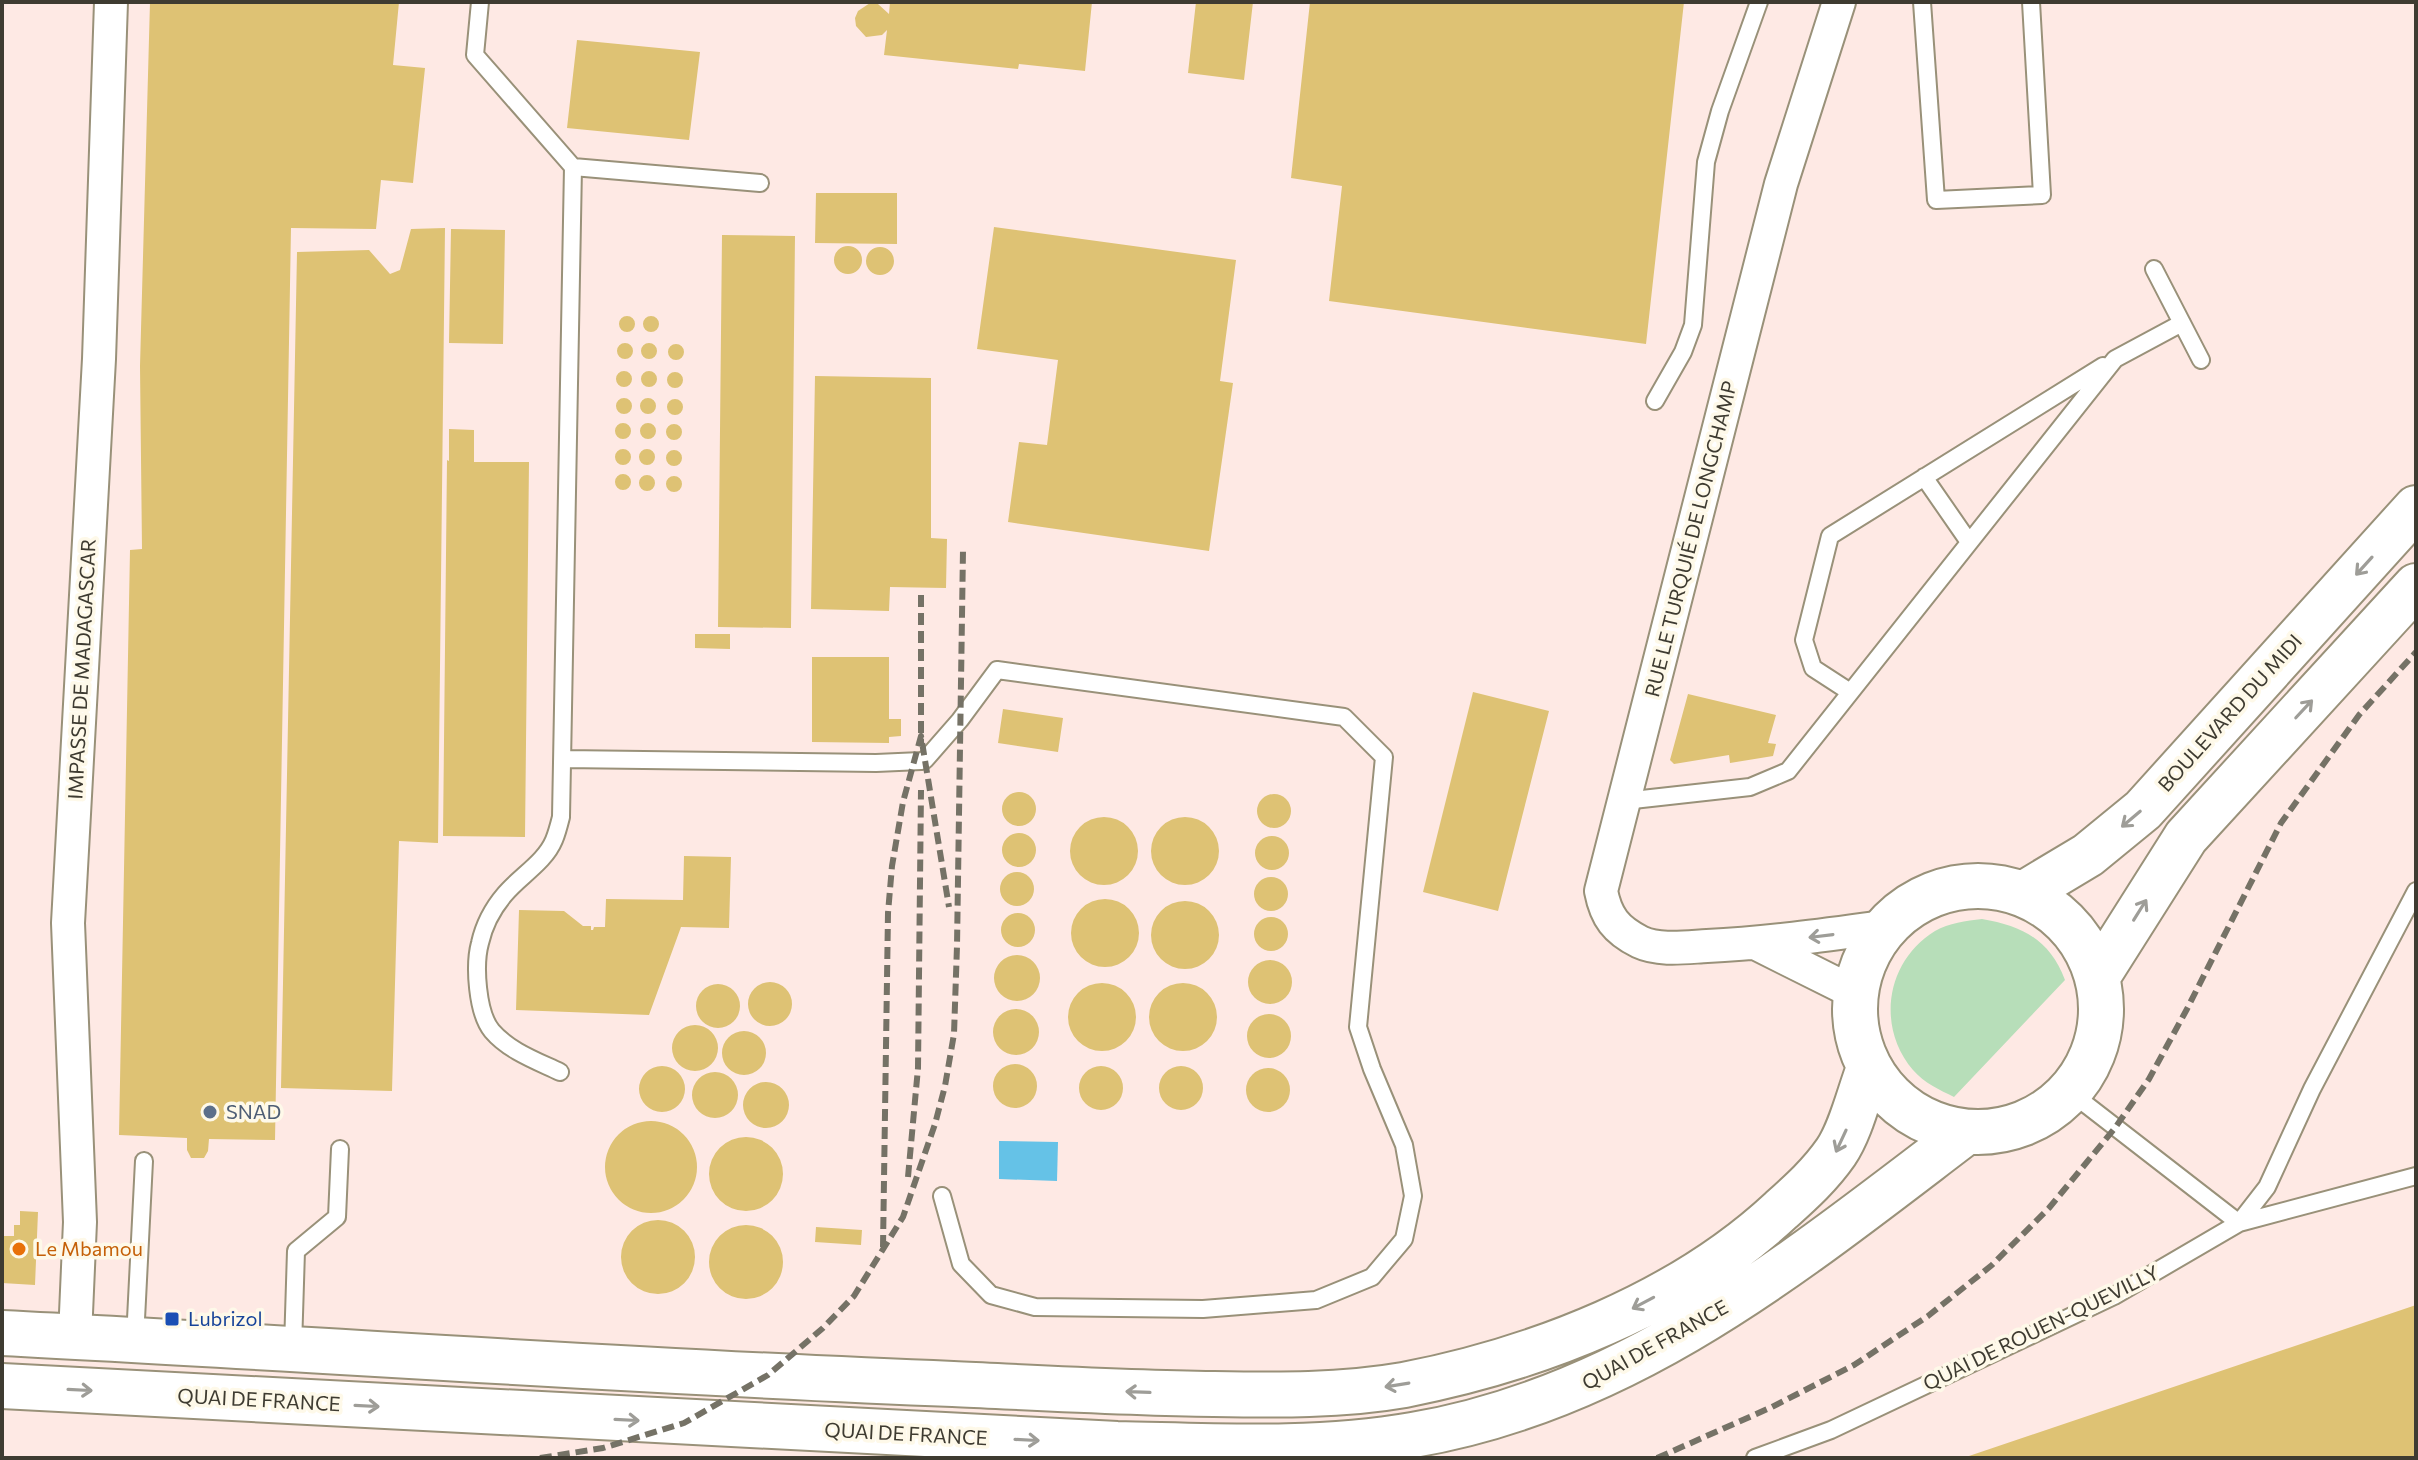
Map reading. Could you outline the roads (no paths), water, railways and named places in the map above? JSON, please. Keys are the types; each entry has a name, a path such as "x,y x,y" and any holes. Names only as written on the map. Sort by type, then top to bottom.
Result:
{"main road":[{"name":"BOULEVARD DU MIDI","path":"2023,894 2088,855 2143,810 2416,508"},
{"path":"2098,976 2186,837 2416,586"},
{"path":"1963,886 1994,886 2023,894 2056,913 2082,941 2098,976 2102,1017 2092,1058 2070,1092 2040,1117 2004,1131 1965,1133 1936,1126 1909,1112 1886,1093 1869,1068 1856,1032 1855,993 1865,958 1884,927 1907,907 1934,893 1963,886"},
{"name":"QUAI DE FRANCE","path":"2,1333 902,1382 1170,1393 1277,1395 1398,1386 1457,1374 1598,1326 1703,1272 1766,1224 1817,1177 1840,1147 1869,1068"},
{"name":"QUAI DE FRANCE","path":"2,1386 1117,1444 1293,1447 1413,1435 1500,1416 1571,1390 1643,1356 1731,1304 1838,1229 1965,1133"}],"street":[{"name":"IMPASSE DE MADAGASCAR","path":"75,1336 80,1222 68,923 99,359 111,2"},
{"name":"RUE LE TURQUIÉ DE LONGCHAMP","path":"1837,6 1781,184 1601,891 1605,913 1621,928 1642,943 1675,948 1757,944 1884,927"},
{"name":"RUE LE TURQUIÉ DE LONGCHAMP","path":"1757,944 1855,993"}],"lane":[{"path":"480,2 475,55 573,167 561,817 553,843 505,894 490,916 479,945 478,983 482,1010 491,1030 509,1046 560,1072"},
{"path":"1655,401 1683,352 1693,325 1706,162 1720,111 1759,2"},
{"path":"1922,2 1936,200 2042,195 2031,2"},
{"path":"573,167 760,183"},
{"path":"2154,269 2201,360"},
{"path":"1850,692 1813,668 1804,640 1830,536 2115,359 2182,323"},
{"path":"1624,801 1750,787 1788,771 2115,359"},
{"path":"1924,477 1969,542"},
{"path":"564,759 921,761 960,720 997,670 1344,717 1384,757 1358,1027 1404,1145 1413,1196 1404,1239 1372,1277 1316,1300 1203,1309 1035,1307 991,1295 961,1264 942,1196"},
{"name":"QUAI DE ROUEN-QUEVILLY","path":"1755,1458 1831,1430 2114,1296 2239,1223 2267,1187 2312,1089 2416,891"},
{"path":"2070,1092 2239,1223 2416,1176"},
{"path":"293,1349 296,1251 337,1217 340,1149"},
{"path":"135,1340 144,1161"}],"water":[{"path":"999,1141 1058,1142 1057,1181 999,1179"}],"railway":[{"path":"540,1458 603,1448 684,1423 768,1375 823,1328 854,1296 903,1217 935,1124 954,1034 963,550"},
{"path":"921,595 921,746"},
{"path":"1657,1458 1772,1407 1854,1365 1928,1316 1992,1265 2049,1208 2115,1128 2149,1079 2281,823 2359,715 2416,652"},
{"path":"883,1247 888,913 903,802 921,736 949,907"},
{"path":"908,1177 918,1068 921,790"}],"place":[{"name":"SNAD","path":"210,1112"},
{"name":"Le Mbamou","path":"19,1249"},
{"name":"Lubrizol","path":"172,1319"}]}
